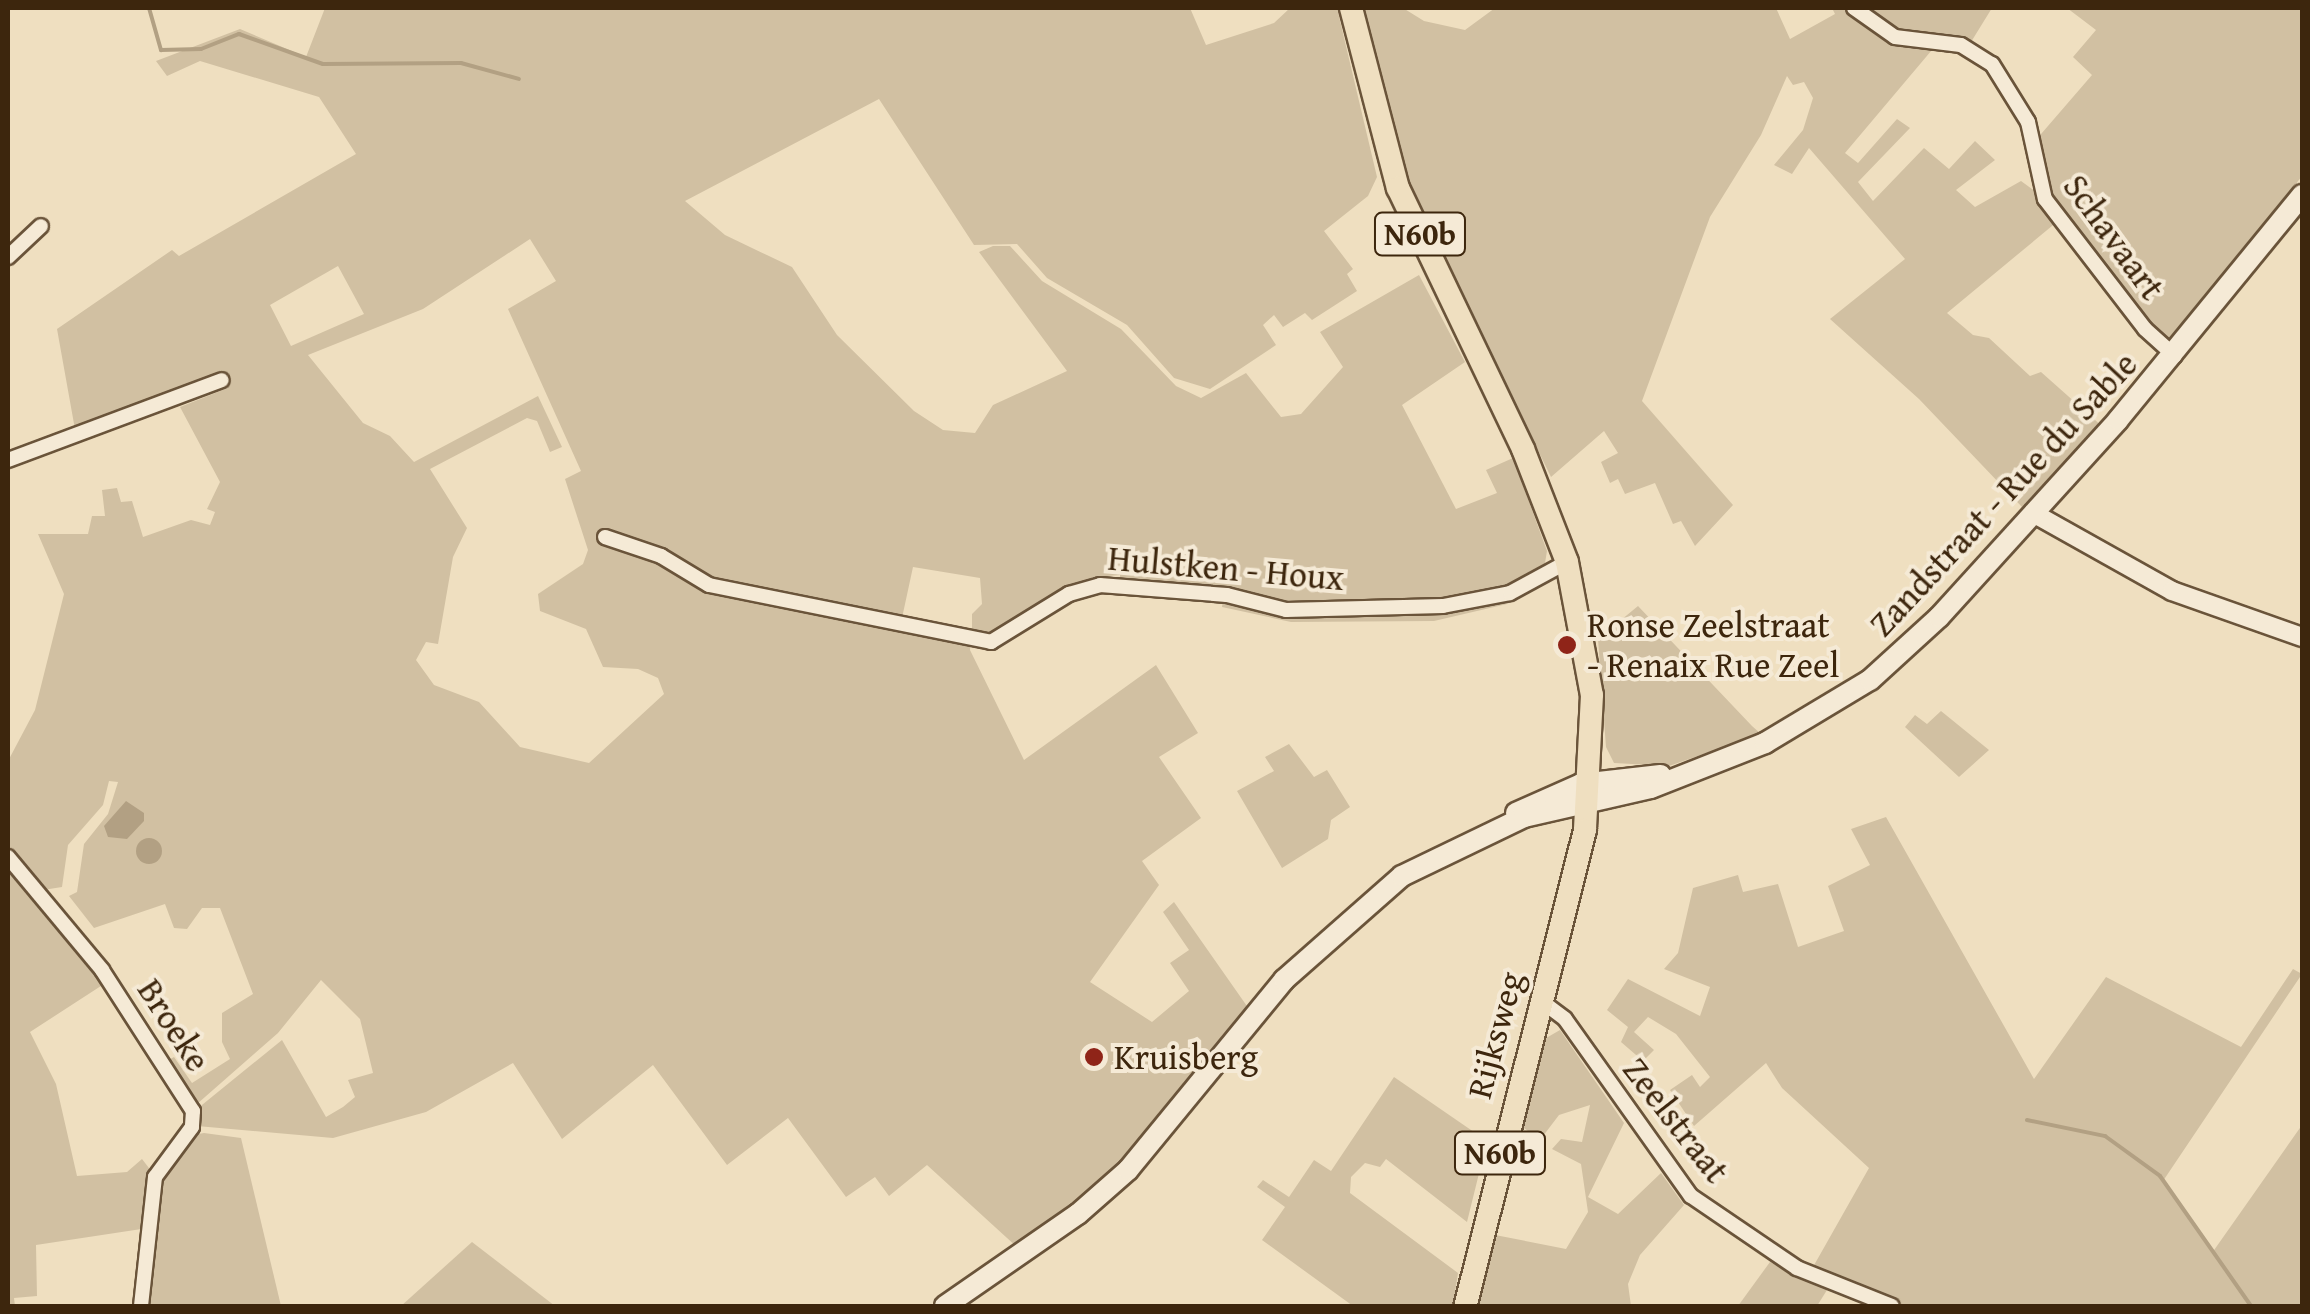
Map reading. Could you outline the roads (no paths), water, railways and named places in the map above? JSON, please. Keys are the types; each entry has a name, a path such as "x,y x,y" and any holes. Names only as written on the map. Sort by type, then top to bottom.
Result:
{"main road":[{"name":"N60b","path":"1351,8 1398,188 1523,449 1567,562 1592,695 1589,794"},
{"name":"Zandstraat - Rue du Sable","path":"945,1306 1078,1214 1128,1170 1254,1014 1328,936 1402,876 1488,832 1530,803 1696,770 1764,744 1870,680 2033,514 2175,356 2302,195"},
{"name":"Rijksweg","path":"1465,1306 1589,794"}],"street":[{"name":"Schavaart","path":"1854,8 1895,37 1960,45 1992,64 2028,122 2045,198 2145,329 2175,356"},
{"path":"8,257 41,226"},
{"path":"8,460 222,380"},
{"path":"2033,514 2172,591 2302,637"},
{"name":"Hulstken - Houx","path":"605,537 661,556 709,586 991,642 1070,594 1100,584 1227,595 1286,610 1443,606 1510,592 1567,562"},
{"name":"Broeke","path":"8,857 102,970 192,1111 189,1132 154,1176 140,1306"},
{"name":"Zeelstraat","path":"1540,1000 1565,1019 1691,1196 1786,1262 1892,1306"}],"waterway":[{"path":"149,8 161,50 201,49 239,34 323,64 461,63 519,79"},
{"path":"2027,1120 2105,1136 2160,1176 2251,1306"}],"place":[{"name":"Ronse Zeelstraat - Renaix Rue Zeel","path":"1567,645"},
{"name":"Kruisberg","path":"1094,1057"}]}
